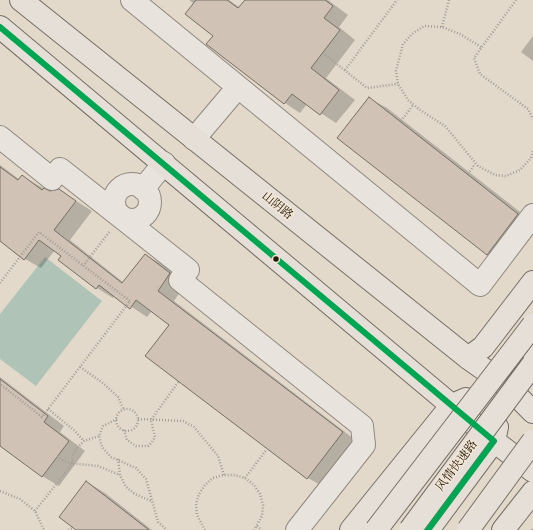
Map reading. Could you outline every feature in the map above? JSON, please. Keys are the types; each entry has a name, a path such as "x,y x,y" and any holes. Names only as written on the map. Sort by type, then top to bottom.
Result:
{"main road":[{"name":"山阴路","path":"21,0 468,358 505,384 532,410"},
{"path":"0,27 494,441 530,464"},
{"path":"468,358 483,347 533,282"},
{"path":"376,530 533,325"},
{"path":"428,530 494,441 505,384 533,346"},
{"name":"风情快速路","path":"410,530 533,364"},
{"path":"351,530 452,405 505,384"},
{"path":"469,530 530,464 532,410"},
{"path":"469,530 533,441"},
{"path":"504,530 533,492"}],"street":[{"path":"132,0 480,285 533,215"},
{"path":"194,139 238,87"},
{"path":"0,137 52,179 60,169 188,270 180,280 362,426 364,445 297,530"},
{"path":"121,217 115,208 115,197 118,192 126,186 132,185 143,189 164,163"}],"path":[{"path":"345,70 397,0"},
{"path":"442,27 449,0"},
{"path":"516,0 474,58 480,74 528,110 533,119"},
{"path":"481,47 460,34 442,27 424,26 412,34 402,44 396,71 398,84 408,100 445,126 475,164 496,175 506,176 520,170 531,158 533,151"},
{"path":"323,53 368,88 398,84"},
{"path":"401,121 413,104"},
{"path":"468,174 475,164"},
{"path":"83,266 121,217"},
{"path":"0,284 39,232 130,301 42,416 0,384"},
{"path":"80,366 104,383 118,397 124,410"},
{"path":"124,430 124,436 130,444 136,446 148,446 155,437 151,420 179,381"},
{"path":"48,409 75,431 84,441"},
{"path":"124,410 135,412 138,419 134,428 124,430 118,426 117,419 119,413 124,410"},
{"path":"35,512 73,463 72,456 84,441 98,436 103,426 117,419"},
{"path":"138,419 183,420 194,427 210,444 218,456 224,475"},
{"path":"98,436 102,447 110,457 118,459 136,468 146,479 158,522 167,530"},
{"path":"245,478 267,449"},
{"path":"57,457 69,463 98,466 120,475"},
{"path":"118,459 120,475 126,487 135,494 152,502"},
{"path":"205,530 197,515 196,504 199,494 204,485 213,478 224,475 234,475 245,478 254,485 260,494 263,505 262,516 254,530"},
{"path":"0,491 20,499 35,512 44,530"},
{"path":"257,526 262,530"},
{"path":"68,530 73,528"}],"shaded area":[{"path":"45,257 102,301 36,386 0,359 0,314"}],"building":[{"path":"196,0 227,0 238,8 245,0 325,0 333,6 324,18 340,30 311,68 339,90 320,115 292,94 284,104 206,44 213,36 185,14"},
{"path":"369,97 518,214 487,255 337,138"},
{"path":"0,167 18,180 22,175 42,190 44,188 50,191 59,189 76,201 54,230 122,283 145,254 170,273 158,291 343,432 307,479 145,356 169,325 136,300 130,309 99,285 96,289 58,260 61,256 39,240 24,260 0,241"},
{"path":"0,379 48,416 44,422 69,441 42,477 0,446"},
{"path":"86,481 149,530 76,530 59,517"}],"transit line":[{"path":"0,27 494,441 428,530"}]}
